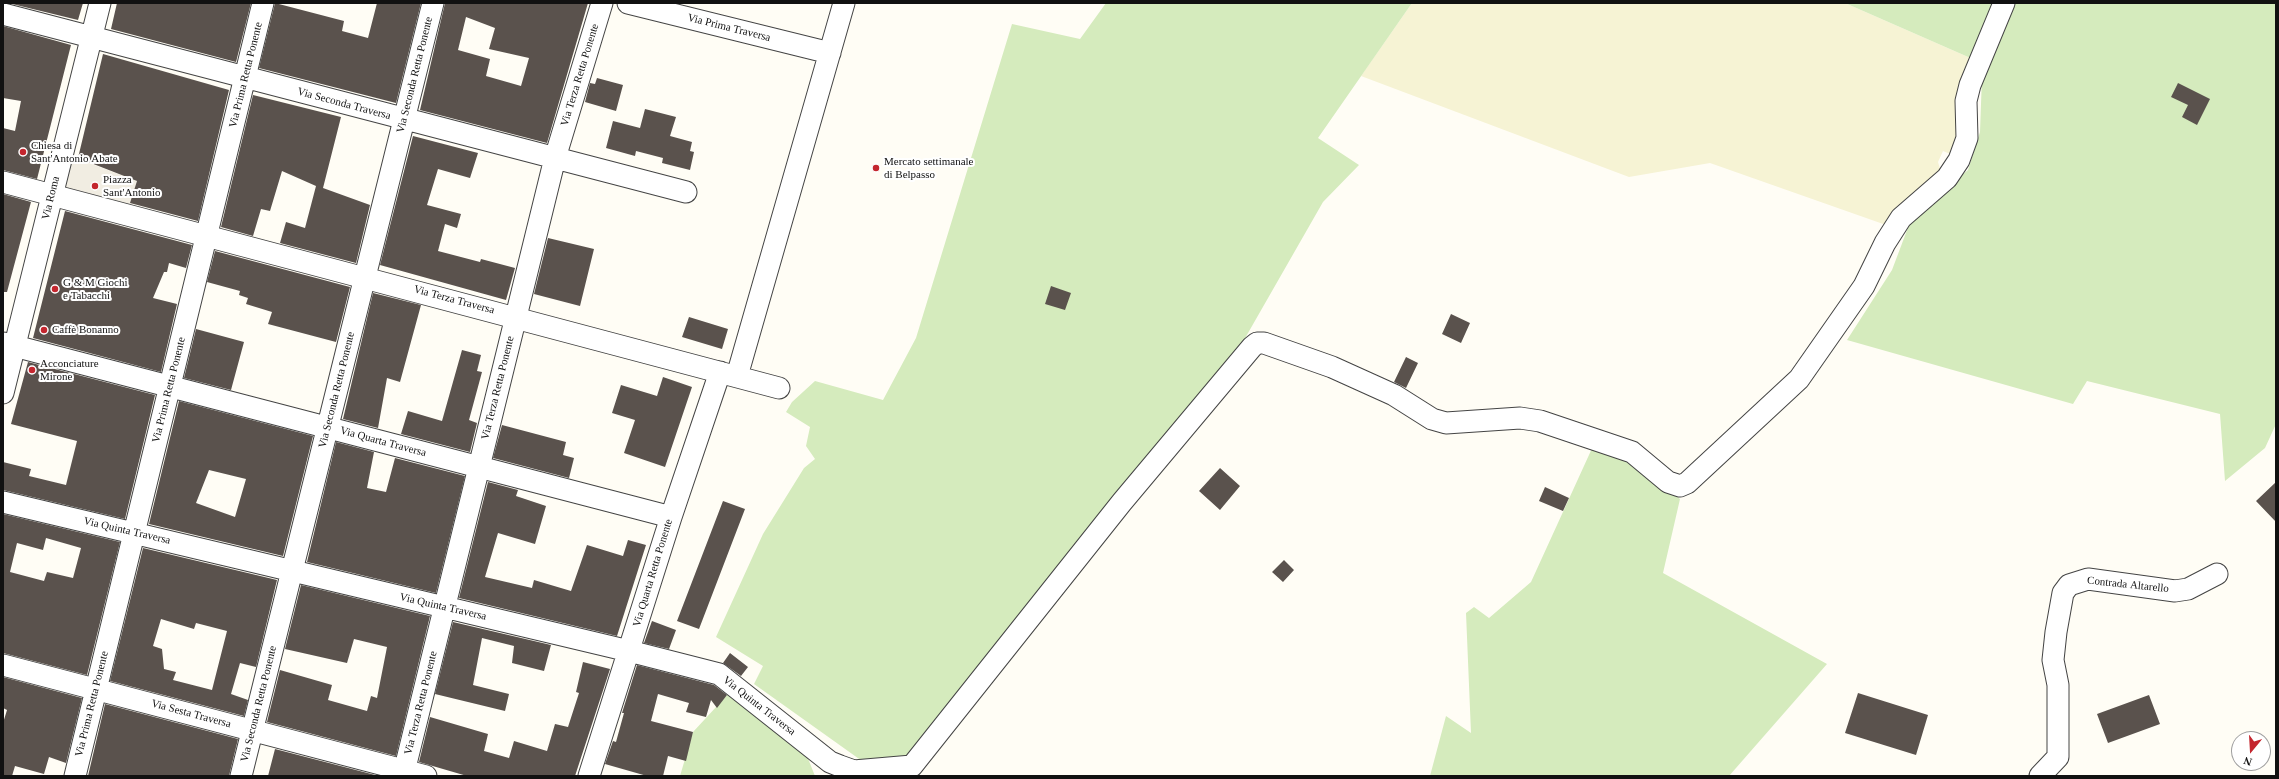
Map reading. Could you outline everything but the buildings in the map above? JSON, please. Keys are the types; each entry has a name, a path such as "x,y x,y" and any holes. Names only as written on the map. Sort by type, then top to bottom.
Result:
{"street":[{"name":"Via Roma","path":"3,393 9,344 52,196 100,3"},
{"name":"Via Prima Retta Ponente","path":"75,776 263,3"},
{"name":"Via Seconda Retta Ponente","path":"241,776 433,3"},
{"name":"Via Terza Retta Ponente","path":"404,773 555,158 602,3"},
{"name":"Via Prima Traversa","path":"628,3 830,53"},
{"name":"Via Quarta Retta Ponente","path":"589,776 671,517 729,374 830,53 844,3"},
{"name":"Via Quinta Traversa","path":"3,502 629,651 719,674 827,769 854,771 912,766 1122,502 1252,347 1257,343 1264,343 1332,367 1394,395 1432,419 1446,423 1520,418 1540,421 1632,452 1668,482 1680,486 1688,483 1799,379 1864,286 1885,243 1901,218 1947,178 1960,160 1967,138 1966,101 1970,85 2004,3"},
{"name":"Via Seconda Traversa","path":"3,14 686,192"},
{"path":"3,182 52,196"},
{"name":"Via Terza Traversa","path":"52,196 366,277 779,388"},
{"name":"Via Quarta Traversa","path":"9,344 671,517"},
{"name":"Contrada Altarello","path":"2040,776 2058,757 2058,685 2053,660 2063,593 2069,585 2088,579 2175,590 2188,589 2217,574"},
{"name":"Via Sesta Traversa","path":"3,665 252,730 404,773 426,776"}],"shaded area":[{"path":"1412,3 1845,3 1975,60 1955,156 1943,151 1938,162 1941,172 1886,225 1710,163 1629,177 1361,76"},
{"name":"Piazza Sant'Antonio","path":"62,153 137,181 128,215 50,204"}],"green space":[{"path":"1106,3 1412,3 1318,138 1359,165 1323,202 1244,340 908,762 862,761 754,684 763,666 716,637 763,534 804,468 815,459 806,446 810,427 786,412 792,402 815,381 883,400 916,338 1012,24 1080,39"},
{"path":"1845,3 1999,3 1975,60"},
{"path":"2014,3 2276,3 2276,424 2265,448 2225,481 2220,414 2087,381 2073,404 1847,340 1892,270 1912,217 1968,170 1980,132 1982,76"},
{"path":"1594,444 1627,454 1680,499 1663,573 1827,664 1729,776 1430,776 1446,716 1471,733 1466,613 1474,607 1489,618 1531,582"},
{"path":"729,693 807,756 815,776 680,776 693,732"}],"place":[{"name":"Chiesa di Sant'Antonio Abate","path":"23,152"},
{"name":"Mercato settimanale di Belpasso","path":"876,168"},
{"name":"Piazza Sant'Antonio","path":"95,186"},
{"name":"G & M Giochi e Tabacchi","path":"55,289"},
{"name":"Caffè Bonanno","path":"44,330"},
{"name":"Acconciature Mirone","path":"32,370"}]}
